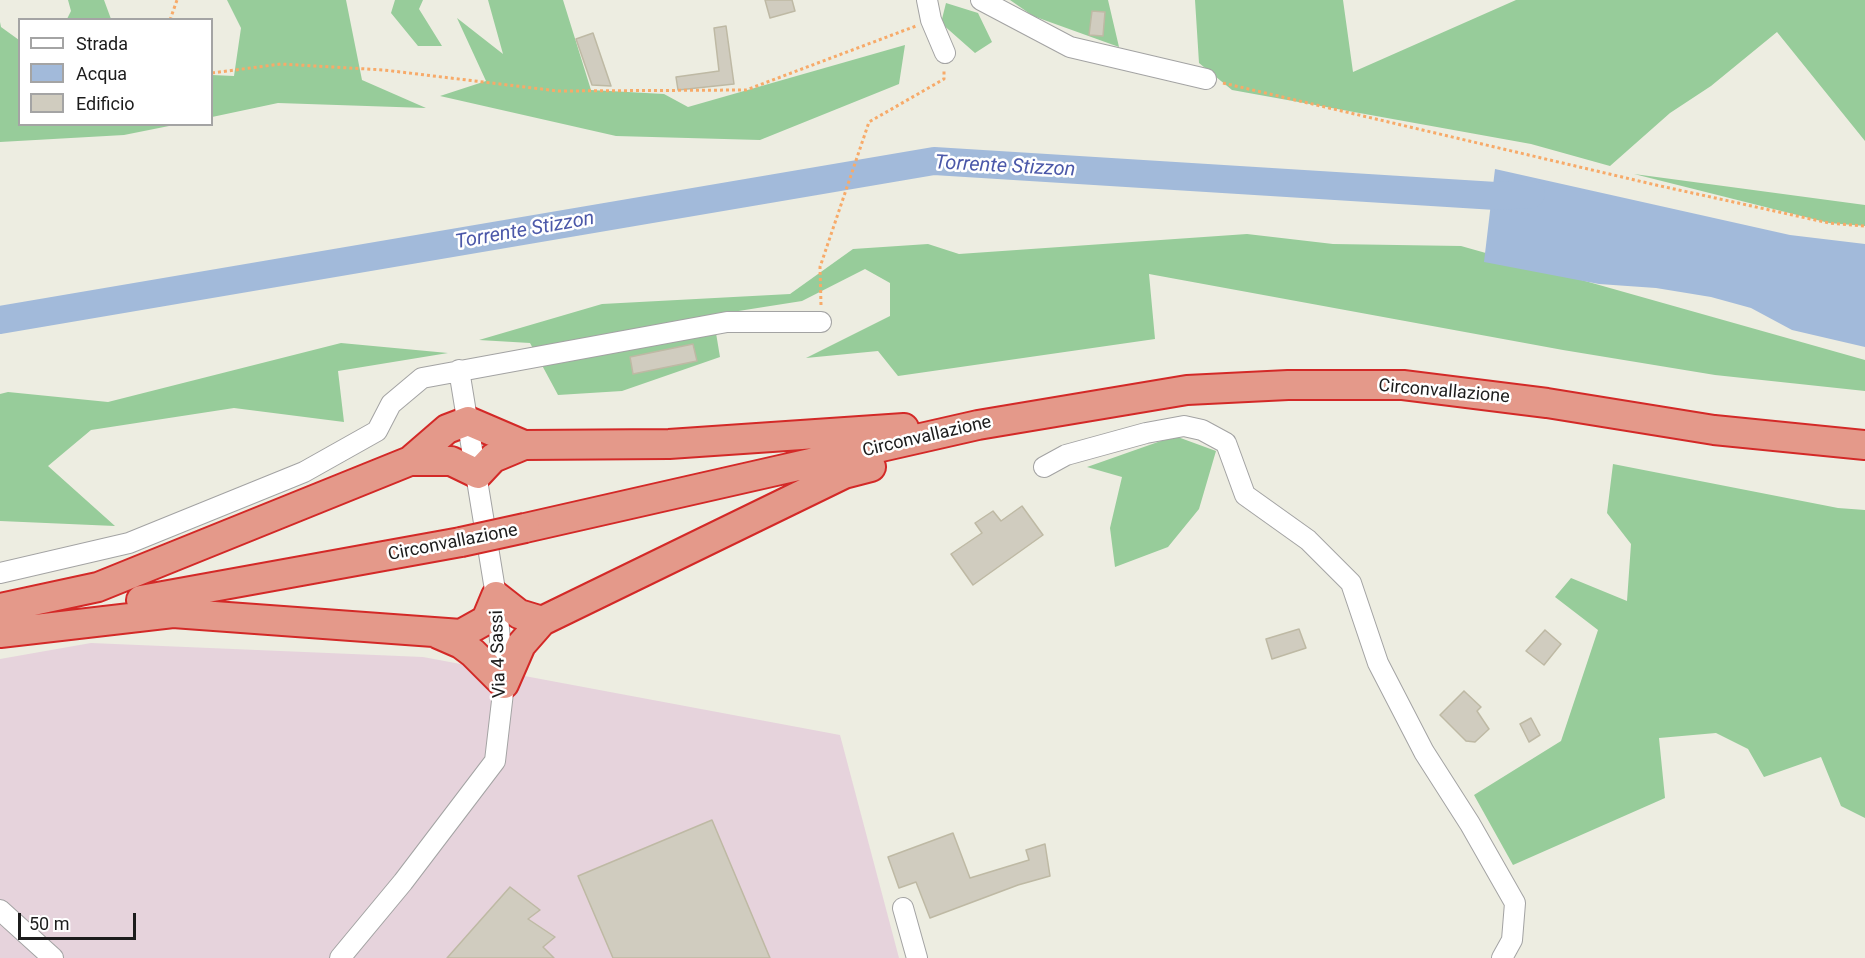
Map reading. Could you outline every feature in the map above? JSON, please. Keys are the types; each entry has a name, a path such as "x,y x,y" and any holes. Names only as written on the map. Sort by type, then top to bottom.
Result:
{"highway":[{"name":"Circonvallazione","path":"0,624 461,542 937,434 1093,404 1187,390 1288,385 1403,385 1547,403 1714,430 1865,445"},
{"path":"0,608 99,587 410,461 447,429 468,421 524,446"},
{"path":"410,461 451,461 477,474 493,458 524,446 669,444 918,427 937,434 919,455 844,474 542,621 522,645 504,684 473,653 438,634"},
{"path":"0,633 173,613 460,634 486,620 496,596 519,614 542,621"}],"street":[{"path":"927,0 931,20 945,53"},
{"path":"981,0 1070,47 1206,79"},
{"path":"0,573 129,543 304,472 377,431 391,404 422,378 727,322 821,322"},
{"name":"Via 4 Sassi","path":"340,958 403,882 495,761 504,684 496,596 459,370"},
{"path":"1044,467 1066,455 1146,433 1184,426 1202,430 1226,442 1245,495 1308,540 1351,584 1378,663 1424,752 1470,824 1515,903 1512,940 1502,958"},
{"path":"903,908 916,958"},
{"path":"0,910 53,958"}],"path":[{"path":"171,18 177,0"},
{"path":"213,73 281,64 384,70 558,91 746,90 931,20"},
{"path":"821,322 820,267 869,122 944,79 945,53"},
{"path":"1206,79 1656,185 1829,223 1865,226"}],"shaded area":[{"path":"91,643 423,657 840,735 899,958 0,958 0,659"}],"green space":[{"path":"68,0 104,0 111,18 68,18 71,11"},
{"path":"227,0 346,0 362,80 426,108 278,103 213,117 213,75 234,76 241,28"},
{"path":"395,0 423,0 419,9 442,46 418,46 391,13"},
{"path":"488,0 563,0 591,90 664,94 688,107 905,45 899,84 760,140 616,136 440,96 486,81 457,18 503,54"},
{"path":"1010,0 1108,0 1119,47 1033,16"},
{"path":"1195,0 1343,0 1353,72 1516,0 1865,0 1865,141 1777,32 1711,86 1670,113 1610,166 1531,144 1232,90 1199,63"},
{"path":"946,3 978,13 992,42 975,53 941,23"},
{"path":"0,22 1,27 18,39 18,126 169,126 124,135 0,142"},
{"path":"1634,174 1865,205 1865,226 1829,223"},
{"path":"1247,234 1333,244 1461,246 1865,360 1865,391 1715,375 1563,350 1149,274 1155,339 898,376 878,351 806,358 890,316 890,283 865,269 802,301 713,315 720,357 622,391 558,395 530,343 479,340 602,304 790,294 853,249 928,244 959,254"},
{"path":"341,343 448,353 338,371 344,422 234,408 91,430 48,466 115,526 0,521 0,394 8,392 108,402"},
{"path":"1175,436 1216,451 1199,509 1168,547 1115,567 1110,528 1122,477 1087,467"},
{"path":"1613,464 1838,508 1865,510 1865,818 1841,806 1821,757 1764,777 1748,749 1716,733 1659,738 1665,798 1513,865 1474,795 1561,741 1598,630 1555,597 1571,578 1627,601 1631,544 1607,513"}],"water":[{"path":"1495,169 1790,235 1865,244 1865,347 1792,330 1751,308 1711,297 1656,288 1599,284 1484,262"}],"building":[{"path":"765,0 792,0 795,11 770,18"},
{"path":"1092,11 1105,12 1103,36 1089,35"},
{"path":"726,26 734,84 678,90 676,77 719,71 714,28"},
{"path":"593,33 611,86 592,85 576,39"},
{"path":"693,344 697,361 633,374 630,357"},
{"path":"1022,506 1043,535 973,585 951,554 982,533 975,523 993,511 1001,521"},
{"path":"1299,629 1306,648 1272,659 1266,639"},
{"path":"1545,630 1561,644 1544,665 1526,651"},
{"path":"1464,691 1481,707 1477,711 1489,729 1475,742 1466,741 1440,715"},
{"path":"1531,718 1540,735 1529,742 1520,724"},
{"path":"712,820 770,958 613,958 578,876"},
{"path":"953,833 970,878 1029,860 1026,850 1045,844 1050,876 1018,885 930,918 916,882 899,888 888,857"},
{"path":"510,887 540,910 528,919 555,937 543,947 554,958 447,958"}],"waterway":[{"name":"Torrente Stizzon","path":"0,320 934,161 1496,196 1531,194"}]}
